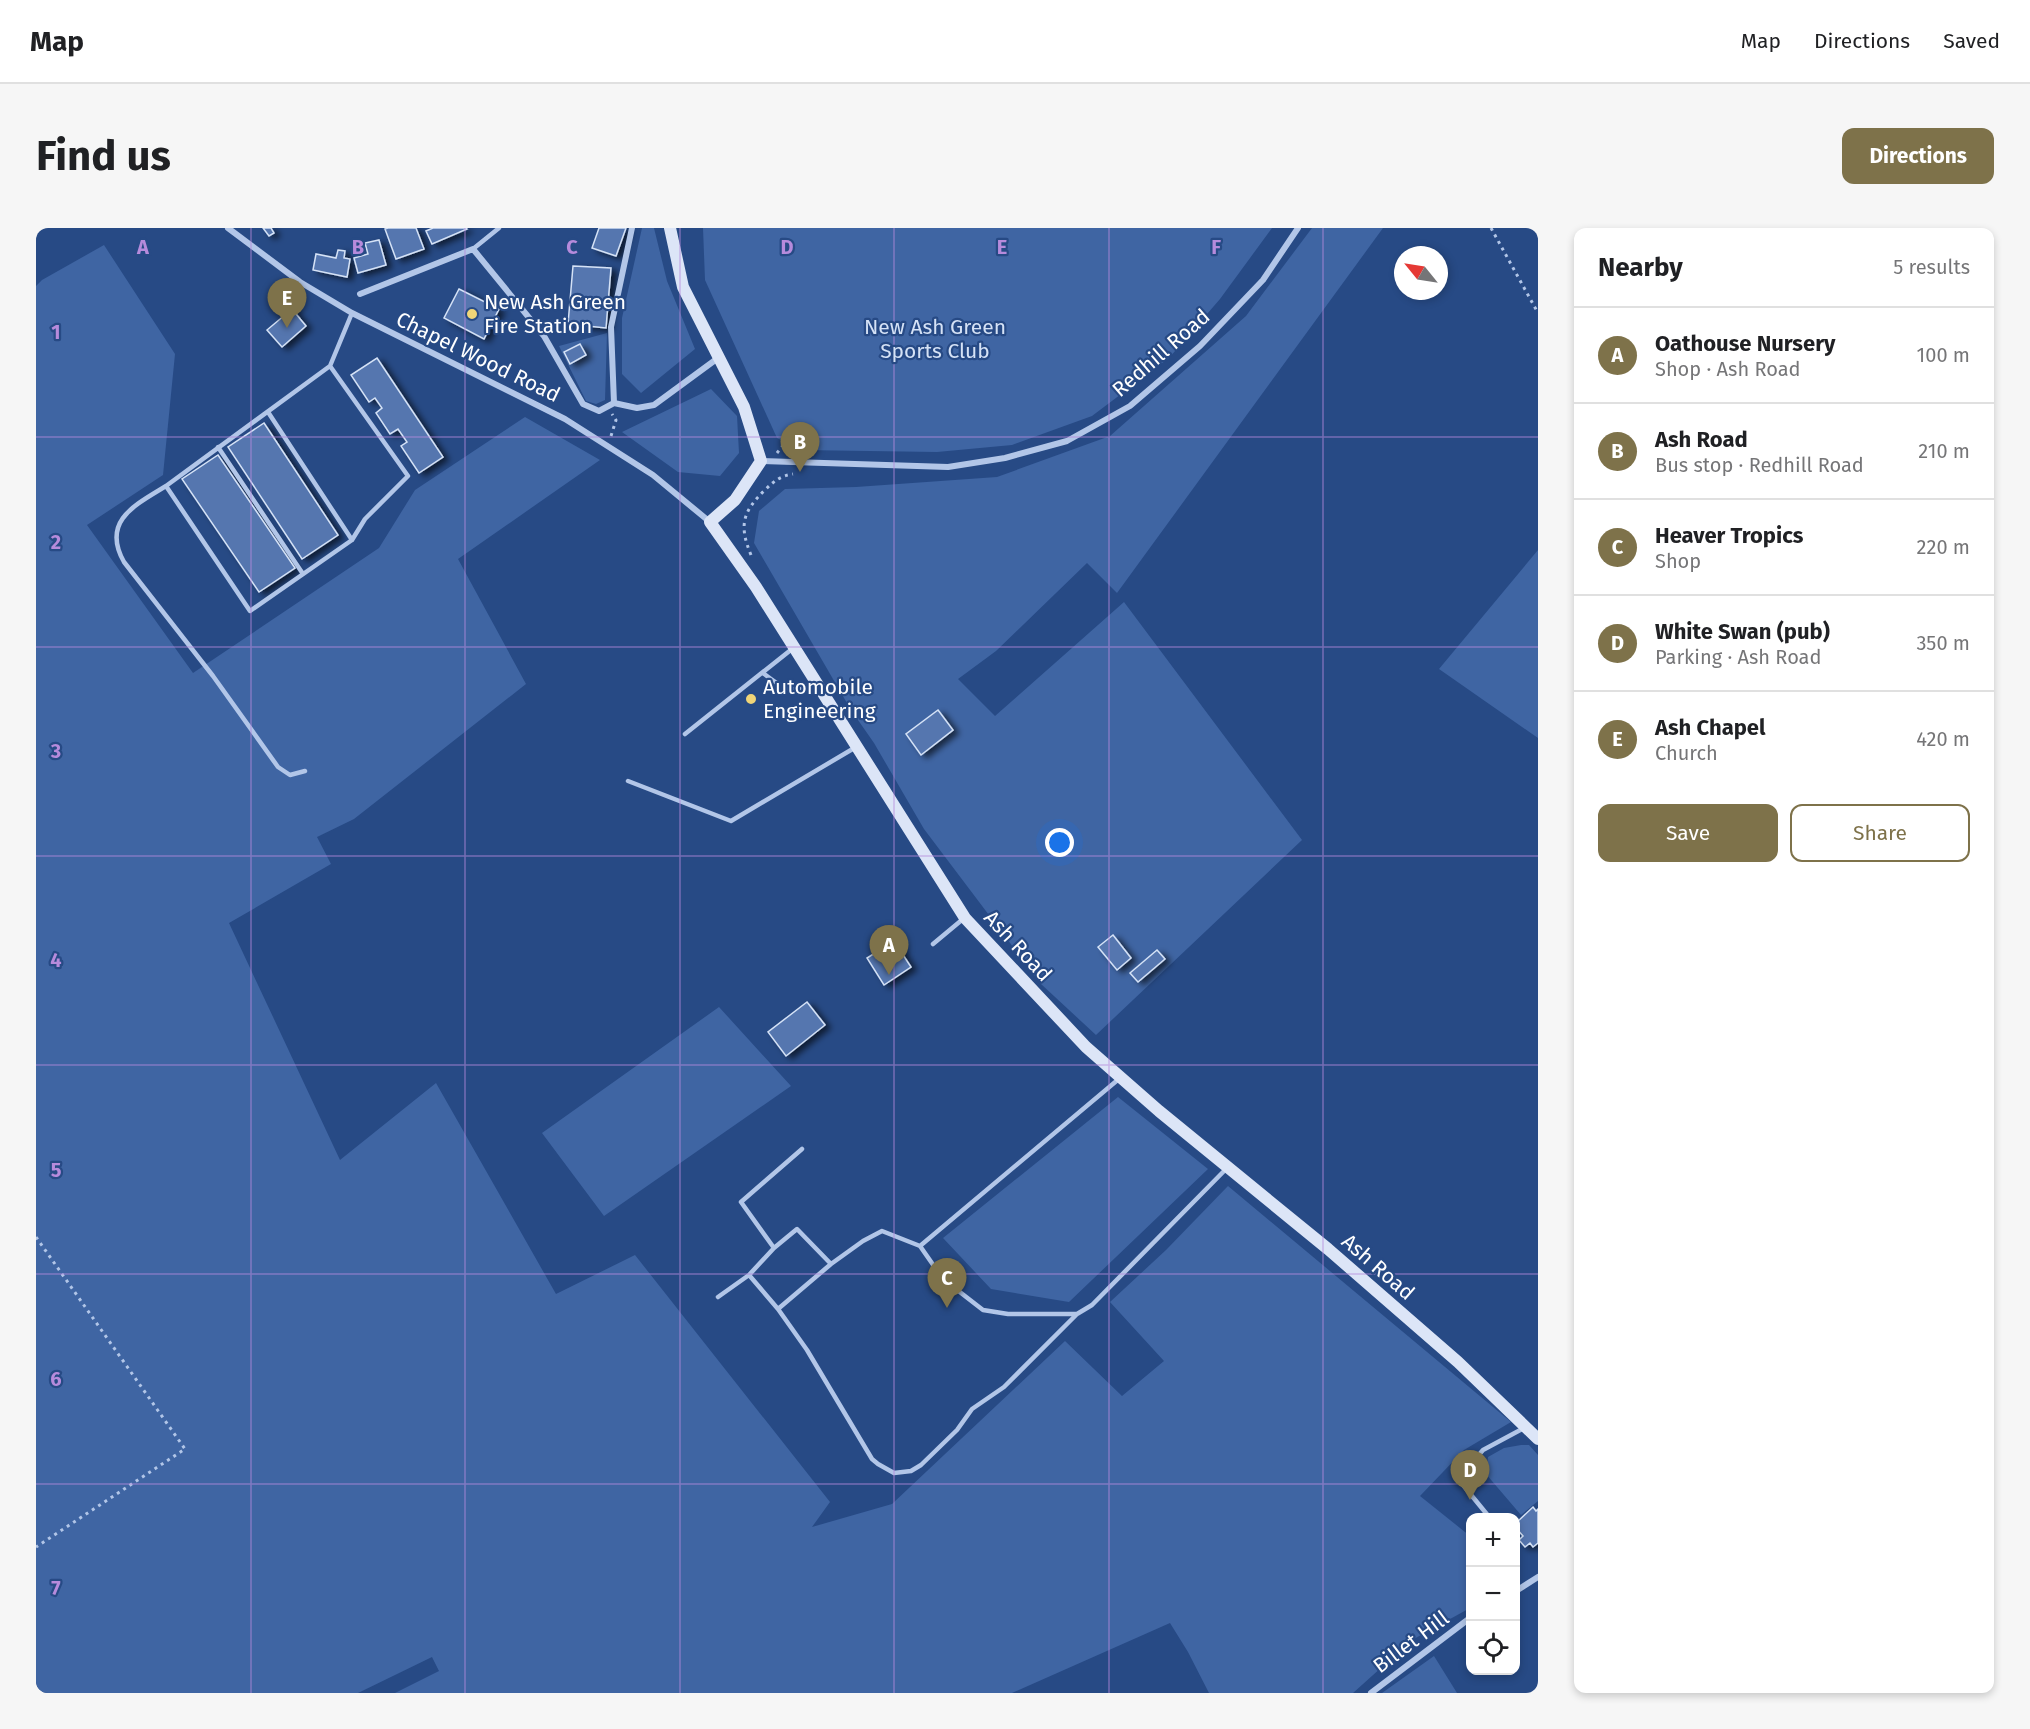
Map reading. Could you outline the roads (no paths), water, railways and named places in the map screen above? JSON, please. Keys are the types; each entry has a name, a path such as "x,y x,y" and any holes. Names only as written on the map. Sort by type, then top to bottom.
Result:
{"street":[{"name":"Chapel Wood Road","path":"228,228 300,282 352,313 565,419 653,475 710,522"},
{"path":"614,403 611,327 632,228"},
{"path":"669,228 683,287 744,407 766,462 735,500 710,522"},
{"name":"Redhill Road","path":"766,462 948,467 1005,458 1067,441 1130,406 1200,346 1263,280 1298,228"},
{"path":"360,294 473,249 544,336 583,404 599,411 614,403 637,408 654,405 718,358"},
{"name":"Ash Road","path":"710,522 756,587 817,687 965,918 1086,1047 1120,1078 1328,1250 1458,1362 1538,1438"},
{"path":"1520,1588 1538,1577"},
{"name":"Billet Hill","path":"1371,1693 1466,1621"}],"lane":[{"path":"473,249 499,228"},
{"path":"305,771 290,775 278,767 213,676 124,562 118,552 115,535 121,521 134,507 330,366 352,313"},
{"path":"166,486 250,611 352,540 365,519 408,476 330,366"},
{"path":"267,412 352,540"},
{"path":"218,447 303,574"},
{"path":"685,734 794,648"},
{"path":"763,674 789,691 817,687"},
{"path":"628,781 730,821 856,747"},
{"path":"933,944 965,918"},
{"path":"920,1246 1120,1078"},
{"path":"774,1248 741,1202 802,1149"},
{"path":"749,1275 778,1309 807,1350 873,1459 886,1470 901,1474 911,1472 957,1430 972,1408 1012,1380 1077,1314 1092,1305 1227,1168"},
{"path":"718,1297 749,1275 774,1248 797,1229 831,1264"},
{"path":"778,1309 831,1264 863,1241 882,1231 920,1246 944,1279 984,1310 1008,1314 1077,1314"},
{"path":"1486,1513 1458,1479 1483,1450 1526,1427"}],"place":[{"name":"New Ash Green Fire Station","path":"472,314"},
{"name":"Ash Chapel","path":"287,328"},
{"name":"Ash Road","path":"800,472"},
{"name":"Automobile Engineering","path":"751,699"},
{"name":"Oathouse Nursery","path":"889,975"},
{"name":"Heaver Tropics","path":"947,1308"},
{"name":"White Swan (pub)","path":"1470,1500"}],"park label":[{"name":"New Ash Green Sports Club","path":"935,339"}]}
